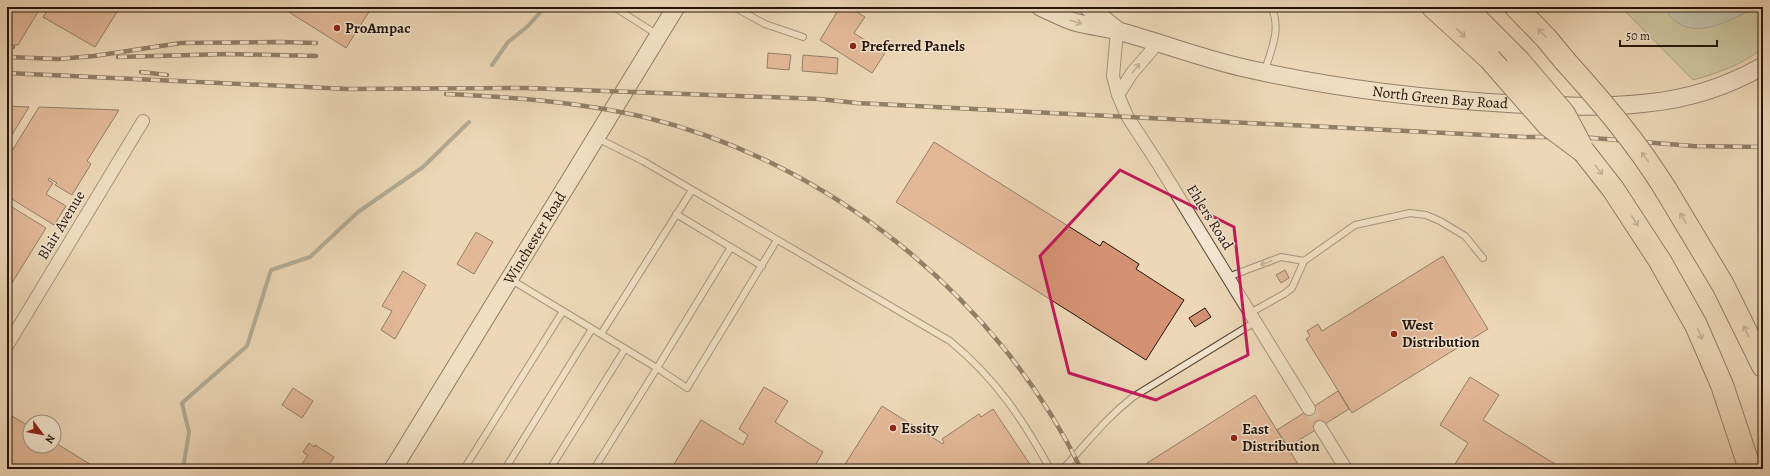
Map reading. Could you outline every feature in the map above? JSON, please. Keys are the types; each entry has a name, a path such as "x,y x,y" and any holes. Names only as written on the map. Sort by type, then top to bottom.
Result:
{"highway":[{"path":"1433,7 1490,59 1548,125 1584,152"},
{"path":"1465,7 1518,60 1564,114 1584,152 1613,189 1660,261 1696,325 1722,385 1750,469"},
{"path":"1516,7 1546,38 1625,130 1647,159 1723,285 1763,366"}],"street":[{"name":"Winchester Road","path":"393,469 676,7"},
{"name":"North Green Bay Road","path":"1040,7 1076,22 1117,31 1157,44 1264,72 1358,88 1434,98 1485,102 1588,106 1648,103 1683,97 1722,86 1763,66"},
{"name":"North Green Bay Road","path":"1088,7 1117,31"},
{"name":"Ehlers Road","path":"1117,31 1113,76 1118,95 1127,116 1309,409"},
{"path":"1118,95 1132,73 1157,44"},
{"name":"Blair Avenue","path":"7,346 143,121"},
{"path":"1320,427 1346,469"}],"lane":[{"path":"614,7 658,35"},
{"path":"734,7 766,24 803,38"},
{"path":"1264,72 1276,35 1276,15 1271,7"},
{"path":"595,137 621,149 922,323 950,341 991,379 1012,406 1033,438 1050,469"},
{"path":"601,334 692,190"},
{"path":"1062,469 1115,410 1253,317 1292,288 1304,261 1355,225 1410,213 1426,215 1440,221 1465,236 1483,258"},
{"path":"676,214 762,266"},
{"path":"509,279 626,349 687,388 777,240"},
{"path":"594,469 731,247"},
{"path":"1228,277 1281,257 1304,261"},
{"path":"464,469 563,311"},
{"path":"505,469 592,329"},
{"path":"550,469 626,349"}],"highlighted area":[{"path":"1120,170 1234,227 1248,355 1156,400 1069,373 1040,256"}],"green space":[{"path":"1629,7 1763,7 1763,49 1746,60 1729,68 1693,80 1626,12"}],"water":[{"path":"1664,7 1756,7 1719,24 1707,28 1694,28 1683,26 1673,19"}],"building":[{"path":"7,7 41,7 18,45 7,45"},
{"path":"50,7 120,7 95,47 43,17"},
{"name":"ProAmpac","path":"281,7 372,7 346,48"},
{"name":"Preferred Panels","path":"840,7 849,7 865,17 854,33 885,53 872,73 820,40"},
{"path":"768,53 791,55 789,70 767,68"},
{"path":"803,55 838,58 837,74 802,71"},
{"path":"7,106 29,107 7,143"},
{"path":"39,107 119,110 87,161 91,164 72,195 55,185 57,183 49,178 48,180 53,183 46,194 66,206 54,225 7,196 7,159"},
{"path":"934,142 1100,246 1103,241 1139,264 1136,269 1184,300 1146,360 896,202"},
{"path":"7,204 46,228 7,291"},
{"path":"476,232 493,242 474,274 457,264"},
{"name":"West Distribution","path":"1443,256 1488,329 1352,413 1306,339 1310,336 1307,331 1318,324 1322,331"},
{"path":"1285,270 1289,278 1281,283 1276,275"},
{"path":"403,271 426,285 395,339 381,330 392,311 382,306"},
{"path":"1205,308 1211,317 1195,327 1189,318"},
{"path":"1470,377 1499,395 1483,420 1560,467 1558,469 1452,469 1468,443 1440,425"},
{"path":"764,387 788,401 775,422 823,452 813,469 671,469 701,420 743,445 748,435 739,429"},
{"path":"293,388 313,401 302,418 282,405"},
{"path":"1338,391 1349,409 1288,447 1277,430"},
{"name":"East Distribution","path":"1255,395 1301,469 1150,469 1147,463"},
{"name":"Essity","path":"882,406 943,444 944,442 942,439 979,414 981,417 993,409 1033,469 842,469"},
{"path":"7,413 22,422 22,454 62,454 62,447 98,469 7,469"},
{"path":"309,443 334,457 326,469 310,469 302,464 308,455 303,452"},
{"path":"1148,465 1150,469 1128,469"}],"waterway":[{"path":"492,65 508,42 527,27 545,7"},
{"path":"183,469 189,432 182,403 247,346 271,270 310,257 358,212 423,167 469,122"}],"tunnel":[{"path":"1309,409 1320,427"}],"railway":[{"path":"7,57 58,59 94,56 181,43 316,43"},
{"path":"7,46 13,47"},
{"path":"118,57 227,54 316,56"},
{"path":"141,72 167,75"},
{"path":"7,73 348,89 526,88 819,99 857,103 1524,137 1580,137 1693,146 1763,147"},
{"path":"446,94 545,101 644,117 713,138 779,167 842,203 901,245 955,294 1003,348 1046,406 1081,469"}],"place":[{"name":"ProAmpac","path":"337,28"},
{"name":"Preferred Panels","path":"853,46"},
{"name":"West Distribution","path":"1394,334"},
{"name":"Essity","path":"893,428"},
{"name":"East Distribution","path":"1234,438"}]}
